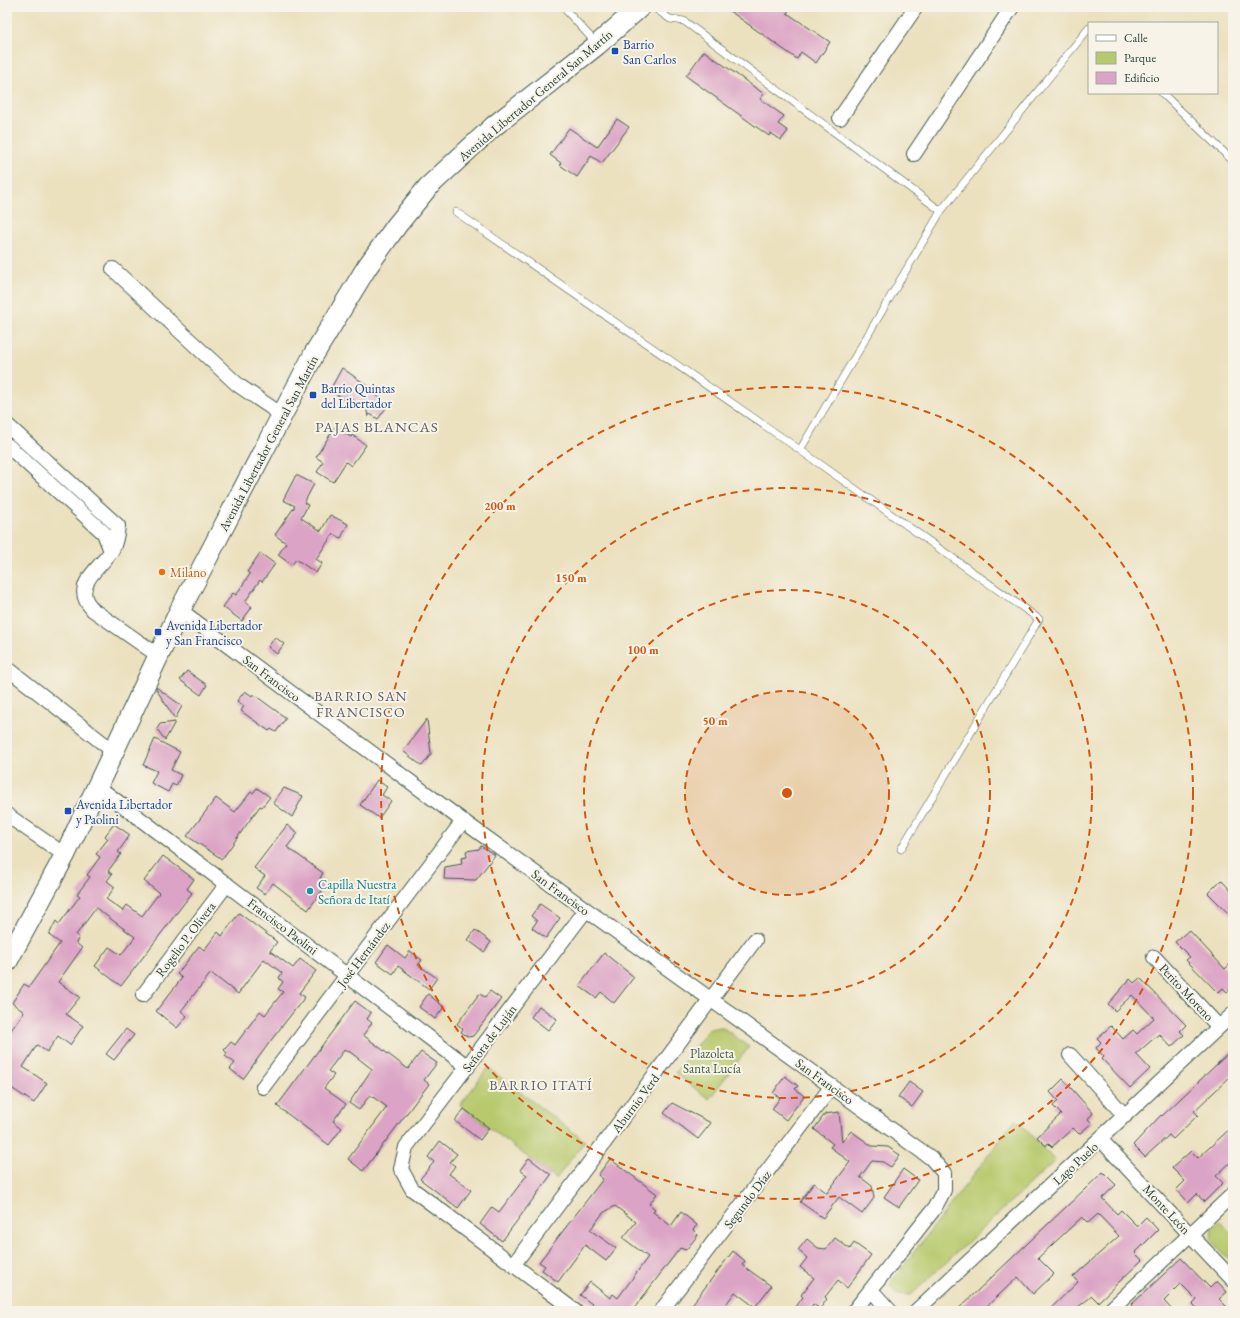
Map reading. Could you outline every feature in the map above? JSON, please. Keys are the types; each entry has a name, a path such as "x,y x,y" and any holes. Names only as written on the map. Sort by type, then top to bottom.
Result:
{"main road":[{"name":"Avenida Libertador General San Martín","path":"7,962 65,856 180,610 314,354 367,267 397,225 428,187 494,126 597,45 640,7"}],"street":[{"path":"914,154 1012,7"},
{"path":"840,118 914,8"},
{"path":"113,269 238,385 282,415"},
{"path":"7,425 118,526 117,537 111,551 92,574 84,589 86,600 94,610 159,656"},
{"path":"7,445 104,533 111,551"},
{"name":"San Francisco","path":"180,610 463,821 931,1158 944,1173 944,1190 934,1209 870,1290"},
{"path":"7,668 113,751"},
{"name":"Francisco Paolini","path":"98,787 348,974 468,1067"},
{"path":"7,814 65,856"},
{"name":"José Hernández","path":"263,1087 463,821"},
{"name":"Rogelio P. Olivera","path":"143,995 227,884"},
{"name":"Señora de Luján","path":"514,1264 412,1189 400,1169 406,1147 586,910"},
{"name":"Aburnio Verd","path":"514,1264 755,940"},
{"name":"Perito Moreno","path":"1154,957 1219,1027"},
{"name":"Lago Puelo","path":"916,1311 1233,1014"},
{"path":"1070,1055 1124,1116"},
{"name":"Segundo Díaz","path":"661,1311 832,1086"},
{"name":"Monte León","path":"1100,1139 1233,1280"},
{"path":"1109,1311 1233,1194"},
{"path":"514,1264 575,1311"},
{"path":"854,1311 870,1290 890,1311"}],"lane":[{"path":"562,7 597,45"},
{"path":"653,7 670,19 684,21 941,212"},
{"path":"800,450 941,212 1088,29"},
{"path":"1163,94 1233,161"},
{"path":"456,212 800,450 1039,619 901,849"}],"green space":[{"name":"Plazoleta Santa Lucía","path":"722,1027 749,1047 709,1099 675,1073 709,1029"},
{"path":"488,1068 585,1141 556,1179 460,1105"},
{"path":"1016,1119 1055,1161 911,1295 897,1294 889,1285"},
{"path":"1220,1221 1233,1234 1233,1264 1211,1241 1212,1228"}],"building":[{"path":"724,7 791,7 787,13 830,42 816,63 801,52 797,59"},
{"path":"704,51 764,94 760,99 784,116 778,124 788,131 781,140 771,133 769,136 686,76"},
{"path":"617,119 629,127 602,163 591,156 577,177 560,165 561,163 550,155 569,128 597,147"},
{"path":"342,368 378,393 376,395 381,399 378,402 386,408 378,419 370,414 368,417 366,404 358,404 350,398 348,402 330,390"},
{"path":"335,427 351,437 352,435 366,445 351,466 346,462 333,482 317,472 323,462 316,457"},
{"path":"296,475 314,484 304,503 308,505 301,518 321,531 330,515 348,524 341,538 333,534 316,559 322,563 316,573 296,559 292,565 278,555 286,543 275,535 295,506 283,500"},
{"path":"260,553 275,564 262,582 260,580 245,602 252,607 242,621 223,607 233,593 236,595 250,574 247,572"},
{"path":"275,637 284,644 277,654 268,647"},
{"path":"187,671 207,685 201,695 180,680"},
{"path":"156,687 182,706 175,719 156,689"},
{"path":"245,691 252,696 253,694 286,718 276,732 271,729 269,731 241,711 244,706 237,701"},
{"path":"427,719 431,754 422,766 403,751"},
{"path":"175,722 165,740 157,729 160,724"},
{"path":"155,739 180,752 171,770 181,775 176,786 172,784 168,792 151,783 157,771 143,765"},
{"path":"377,780 387,787 382,795 391,801 379,818 360,805"},
{"path":"257,788 270,797 262,807 260,806 222,859 187,836 216,798 235,812 251,792 253,793"},
{"path":"284,788 303,796 292,817 273,803"},
{"path":"114,824 130,835 118,852 121,854 108,871 112,874 107,881 115,887 106,899 123,911 127,905 142,916 159,893 144,881 163,856 194,879 187,889 192,893 121,986 95,966 109,947 121,955 135,937 96,908 76,935 79,937 76,943 82,948 58,982 80,997 66,1014 83,1026 70,1045 58,1036 47,1052 37,1045 23,1067 47,1083 34,1103 7,1085 7,1036 24,1012 12,1003 24,984 29,987 60,943 49,935 56,921 59,924 80,896 77,894 90,877 87,875 100,857 96,854 108,839 105,836"},
{"path":"287,825 298,833 287,847 323,873 320,878 327,884 308,910 273,883 265,894 256,888 265,876 254,868"},
{"path":"481,846 495,855 476,880 444,879 445,867 462,864 461,858 467,857 466,851 479,849"},
{"path":"1221,880 1233,893 1233,918 1208,893"},
{"path":"540,904 560,918 546,938 532,928 537,921 531,916"},
{"path":"239,913 277,942 270,951 293,968 300,959 316,971 299,993 305,997 243,1079 230,1069 235,1063 225,1056 227,1053 224,1050 231,1042 235,1045 260,1011 265,1015 283,992 278,989 283,982 279,978 282,973 264,959 238,994 211,973 181,1011 187,1016 177,1028 156,1011 182,978 177,974 199,946 204,950 218,932 222,936"},
{"path":"475,930 491,942 484,952 468,940"},
{"path":"1189,930 1225,969 1233,961 1233,987 1227,992 1223,988 1218,993 1186,960 1190,957 1175,942"},
{"path":"388,945 405,958 410,951 422,960 418,965 437,978 429,989 398,966 393,974 376,962"},
{"path":"604,953 634,977 614,1003 601,992 596,998 579,986"},
{"path":"1140,978 1186,1025 1180,1031 1184,1035 1171,1047 1159,1034 1136,1054 1150,1069 1130,1088 1102,1059 1104,1057 1096,1048 1101,1042 1097,1038 1111,1026 1123,1039 1133,1030 1137,1034 1154,1018 1132,995 1115,1011 1108,1004 1130,979 1134,983"},
{"path":"490,991 501,999 473,1036 468,1037 461,1032 463,1029 457,1024 479,994 485,997"},
{"path":"428,994 444,1007 435,1019 419,1007"},
{"path":"355,1001 371,1013 367,1019 372,1023 363,1035 408,1069 421,1052 437,1063 424,1080 429,1084 363,1171 348,1159 387,1107 370,1095 359,1110 349,1103 372,1069 350,1052 345,1049 328,1071 334,1075 324,1088 346,1104 333,1121 342,1128 329,1145 277,1106"},
{"path":"539,1006 557,1019 548,1030 531,1017"},
{"path":"126,1029 134,1035 114,1060 106,1054"},
{"path":"1233,1049 1233,1074 1194,1111 1198,1115 1173,1139 1169,1135 1145,1157 1133,1145 1161,1115 1162,1116"},
{"path":"785,1076 798,1086 795,1089 804,1096 786,1120 772,1109 780,1098 773,1093"},
{"path":"1063,1079 1093,1113 1088,1119 1092,1123 1079,1134 1073,1128 1052,1147 1048,1143 1046,1146 1037,1137 1061,1114 1053,1106 1058,1101 1050,1092"},
{"path":"909,1082 923,1092 912,1107 898,1097"},
{"path":"672,1103 711,1123 698,1139 664,1113"},
{"path":"464,1109 489,1128 480,1140 455,1121"},
{"path":"839,1112 842,1142 851,1131 872,1146 888,1147 900,1155 891,1167 883,1162 872,1161 860,1177 872,1186 874,1198 862,1214 839,1197 823,1218 800,1202 814,1183 827,1193 850,1162 830,1147 833,1144 814,1129 825,1114"},
{"path":"1233,1126 1233,1160 1216,1176 1223,1183 1204,1202 1197,1194 1188,1203 1176,1190 1185,1181 1172,1168 1191,1151 1198,1158"},
{"path":"440,1141 457,1154 450,1162 455,1166 449,1174 471,1190 458,1208 420,1179 434,1162 428,1157"},
{"path":"529,1158 551,1175 502,1241 480,1224 492,1207 499,1212 527,1175 520,1170"},
{"path":"610,1159 657,1194 649,1204 655,1209 653,1212 671,1226 681,1212 697,1225 693,1230 698,1235 686,1250 680,1248 632,1311 601,1311 580,1295 590,1282 610,1298 613,1294 618,1298 648,1257 623,1238 636,1222 615,1206 603,1213 590,1230 616,1248 606,1261 585,1245 558,1282 542,1270 545,1266 539,1262 603,1179 598,1175"},
{"path":"903,1169 918,1180 899,1207 884,1197"},
{"path":"1103,1172 1116,1185 1102,1198 1117,1214 1121,1210 1137,1226 1146,1217 1158,1230 1135,1253 1142,1260 1098,1302 1092,1296 1073,1311 1048,1311 1078,1282 1073,1277 1119,1236 1098,1214 1088,1223 1082,1217 1038,1258 1054,1274 1033,1294 1018,1277 982,1311 956,1311"},
{"path":"835,1238 850,1249 854,1243 871,1255 847,1288 838,1280 825,1297 827,1299 820,1309 813,1304 808,1311 793,1311 803,1297 801,1295 814,1278 800,1267 807,1258 798,1250 807,1239 818,1248 826,1249"},
{"path":"733,1251 745,1261 742,1265 771,1286 755,1307 735,1292 721,1311 687,1311"},
{"path":"1181,1258 1210,1288 1217,1281 1227,1292 1219,1299 1231,1311 1200,1311 1193,1304 1197,1300 1181,1284 1164,1301 1173,1311 1136,1311 1131,1305"}],"place":[{"name":"Barrio San Carlos","path":"615,51"},
{"name":"Barrio Quintas del Libertador","path":"313,395"},
{"name":"Milano","path":"162,572"},
{"name":"Avenida Libertador y San Francisco","path":"158,632"},
{"name":"Avenida Libertador y Paolini","path":"68,811"},
{"name":"Capilla Nuestra Señora de Itatí","path":"310,891"}],"district":[{"name":"PAJAS BLANCAS","path":"377,427"},
{"name":"BARRIO SAN FRANCISCO","path":"361,704"},
{"name":"BARRIO ITATÍ","path":"541,1085"}]}
